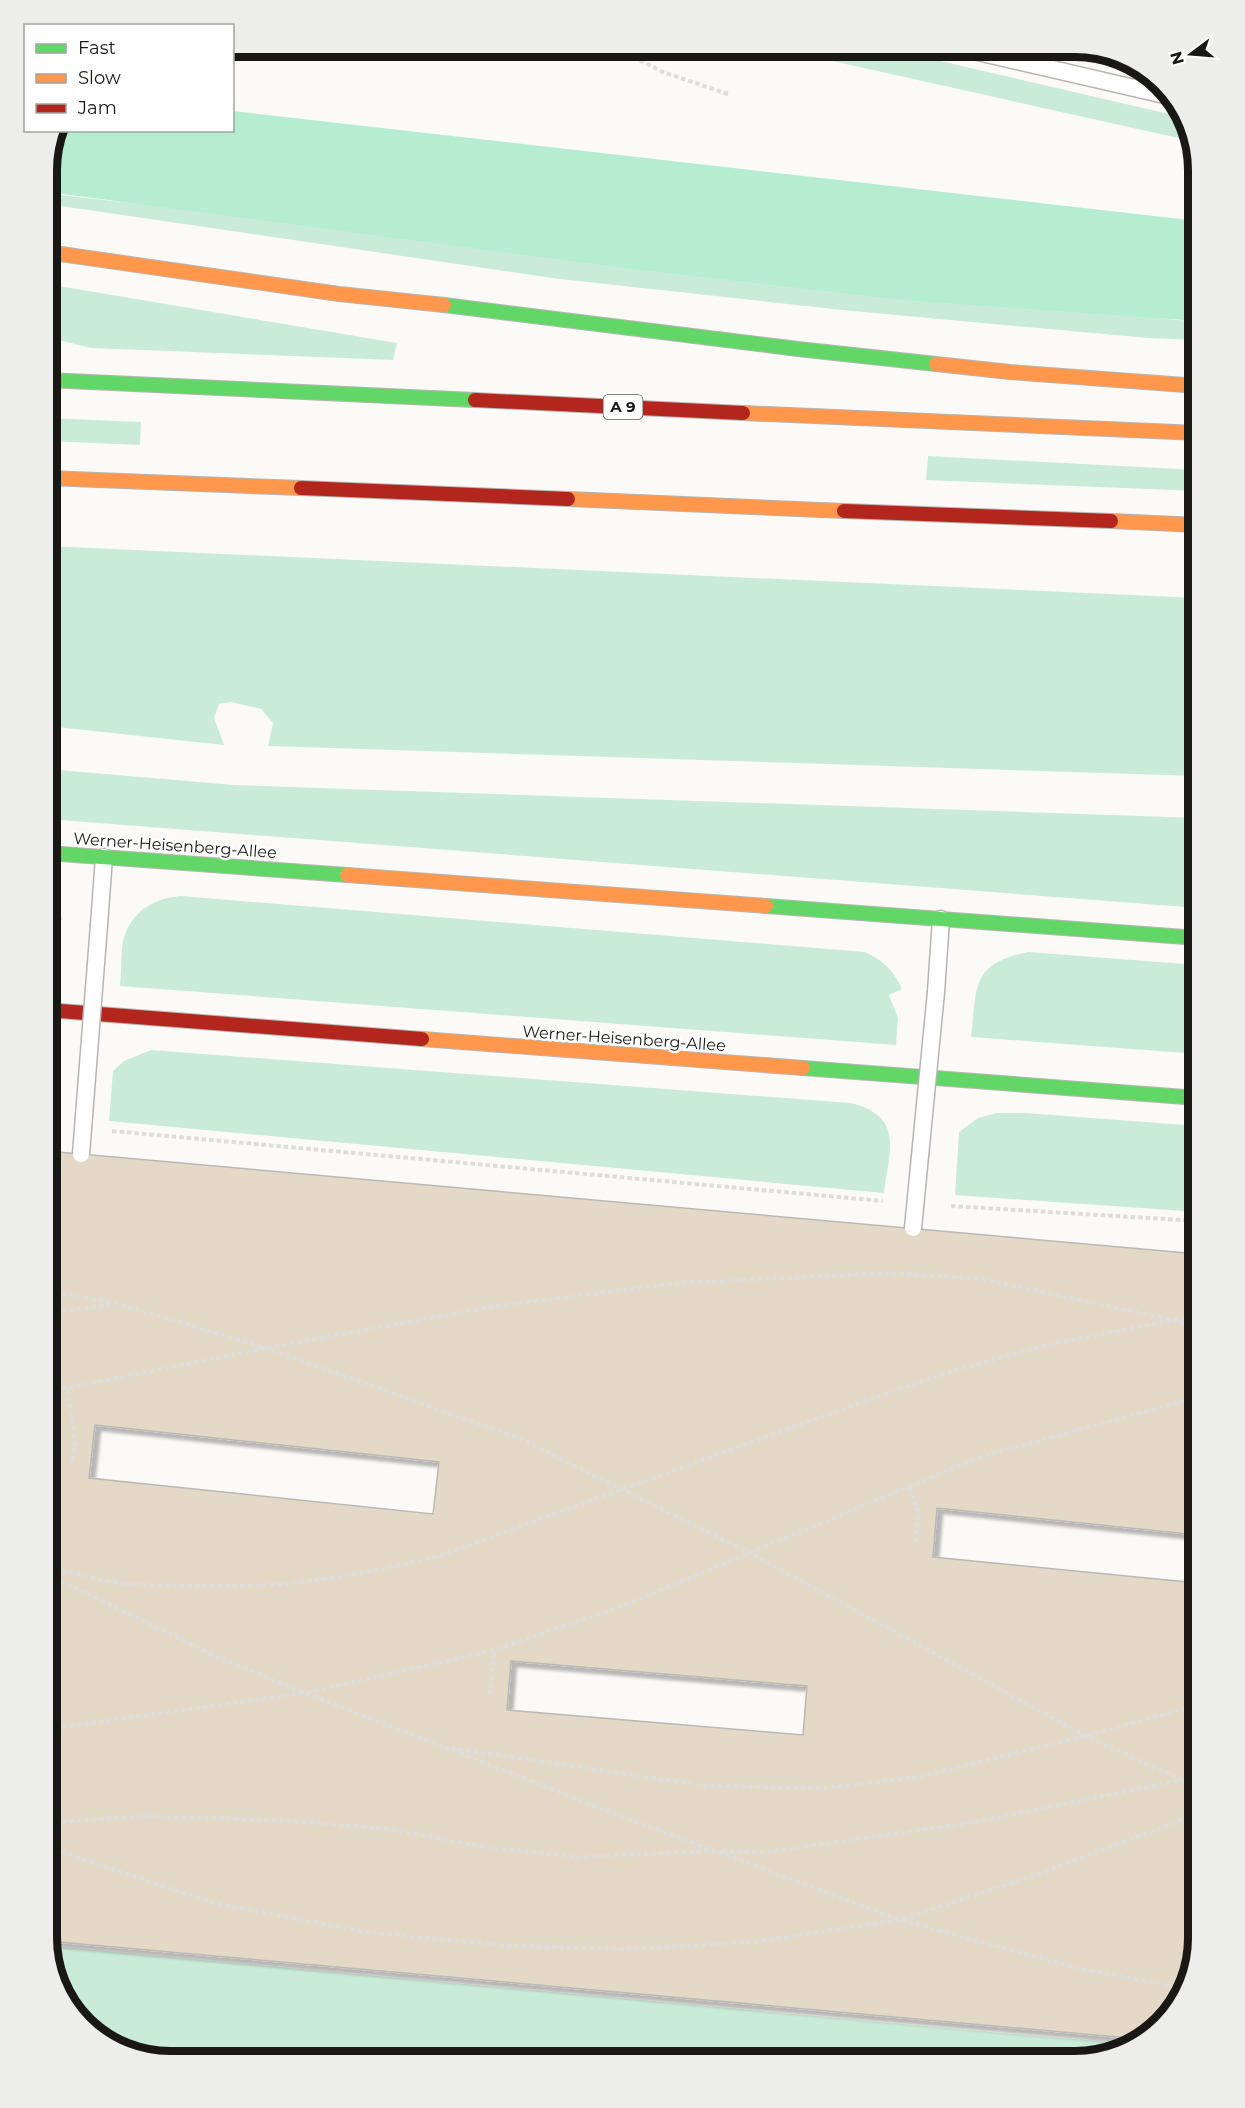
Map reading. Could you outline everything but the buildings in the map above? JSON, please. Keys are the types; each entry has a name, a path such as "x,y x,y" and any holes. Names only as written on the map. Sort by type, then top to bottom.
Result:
{"main road":[{"path":"57,253 339,294 463,307 798,349 1010,372 1188,385"},
{"name":"A 9","path":"57,380 1188,433"},
{"path":"57,478 1188,525"},
{"name":"Werner-Heisenberg-Allee","path":"57,854 1188,937"},
{"name":"Werner-Heisenberg-Allee","path":"57,1011 1188,1097"}],"lane":[{"path":"999,57 1157,93"},
{"path":"81,1154 104,857"},
{"path":"913,1228 941,919"}],"path":[{"path":"633,57 663,72 728,94"},
{"path":"108,1131 883,1201"},
{"path":"951,1206 1188,1220"},
{"path":"57,1390 266,1348 496,1306 678,1283 893,1273 982,1279 1173,1320 1188,1325"},
{"path":"57,1293 119,1304 266,1348 521,1439 750,1553 1086,1736 1188,1783"},
{"path":"57,1312 119,1304"},
{"path":"57,1569 121,1584 214,1586 288,1584 357,1574 436,1557 956,1370 1042,1346 1188,1318"},
{"path":"67,1389 75,1439 72,1467"},
{"path":"57,1727 305,1693 494,1650 622,1606 980,1457 1188,1400"},
{"path":"909,1487 918,1512 916,1542"},
{"path":"57,1579 219,1658 305,1693 900,1920 1077,1968 1176,1987"},
{"path":"490,1695 494,1650"},
{"path":"441,1746 708,1786 825,1788 917,1777 1086,1736 1188,1708"},
{"path":"57,1822 142,1816 291,1821 388,1829 484,1847 578,1857 717,1851 767,1852 975,1822 1182,1780"},
{"path":"57,1852 213,1903 365,1932 512,1946 628,1949 754,1942 900,1920 1038,1874 1188,1818"}],"green space":[{"path":"814,57 923,57 1173,115 1183,139"},
{"path":"234,111 1188,220 1188,320 904,300 632,269 57,193 59,148 64,132 234,132"},
{"path":"57,194 1188,321 1188,340 852,311 560,279 57,205"},
{"path":"57,286 397,343 393,360 91,348 58,340"},
{"path":"57,418 141,422 140,445 57,441"},
{"path":"928,456 1188,469 1188,491 926,480"},
{"path":"57,546 1188,598 1188,776 268,746 273,723 261,709 231,702 219,704 214,718 224,745 57,727"},
{"path":"57,770 234,785 1188,818 1188,907 57,820"},
{"path":"181,896 865,952 887,967 902,989 889,995 898,1018 896,1045 120,986 122,946 129,925 147,906 163,899"},
{"path":"57,906 62,919 57,926"},
{"path":"57,929 61,938 60,983 57,983"},
{"path":"1028,952 1188,964 1188,1053 971,1037 976,991 980,980 995,963"},
{"path":"151,1050 851,1103 868,1109 880,1117 886,1127 890,1138 890,1150 884,1193 109,1121 113,1071 124,1061"},
{"path":"997,1113 1026,1113 1188,1125 1188,1211 955,1195 959,1132 978,1118"},
{"path":"58,1947 1117,2043 1090,2050 1075,2051 163,2051 134,2045 107,2032 96,2023 76,2001 69,1988 59,1960"}],"traffic: fast":[{"path":"444,305 936,364"},
{"path":"57,380 475,400"},
{"path":"57,854 347,875"},
{"path":"766,906 1188,937"},
{"path":"803,1068 1188,1097"}],"traffic: slow":[{"path":"57,253 339,294 444,305"},
{"path":"936,364 1188,385"},
{"path":"743,413 1188,433"},
{"path":"57,478 301,488"},
{"path":"568,499 844,511"},
{"path":"1111,521 1188,525"},
{"path":"347,875 766,906"},
{"path":"422,1039 803,1068"}],"traffic: jam":[{"path":"475,400 743,413"},
{"path":"301,488 568,499"},
{"path":"844,511 1111,521"},
{"path":"57,1011 422,1039"}]}
